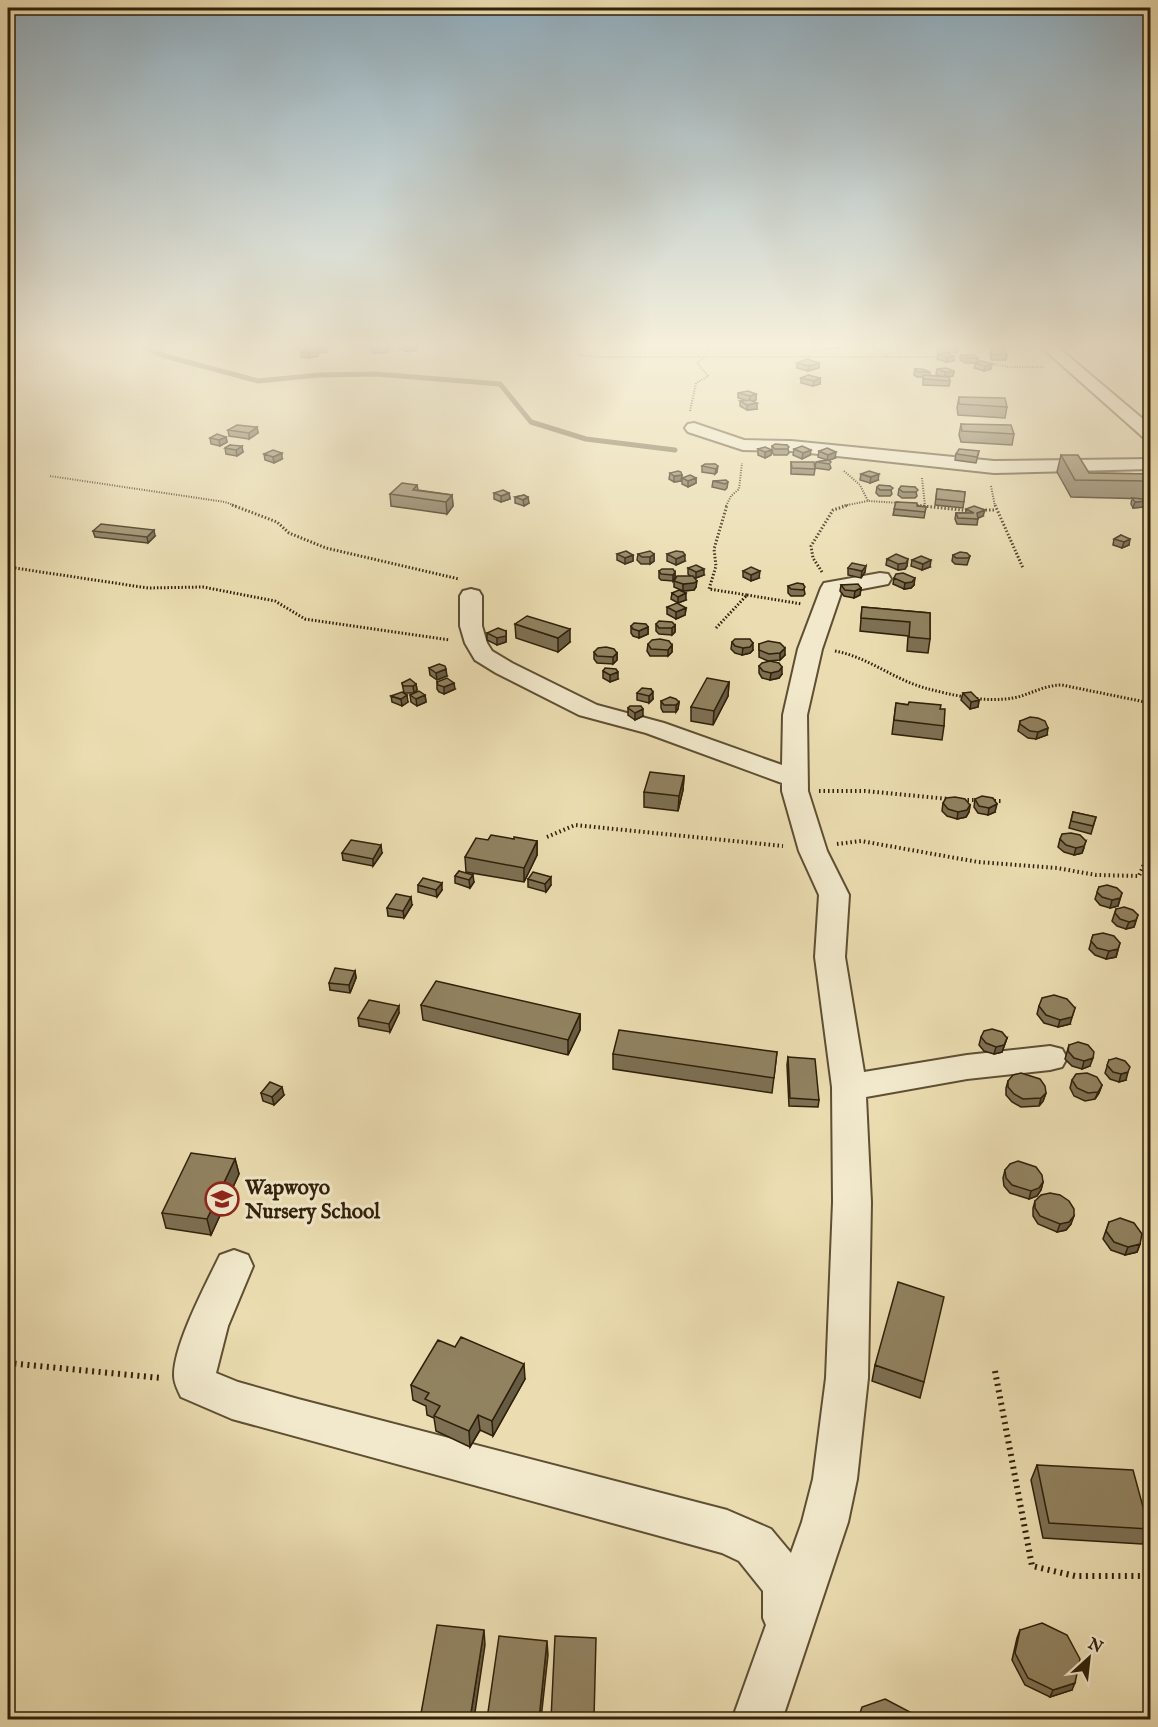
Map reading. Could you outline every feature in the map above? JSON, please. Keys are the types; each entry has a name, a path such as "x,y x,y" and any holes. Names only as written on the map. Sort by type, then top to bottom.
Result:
{"street":[{"path":"694,428 743,445 791,446 994,467 1150,464"},
{"path":"757,1719 825,1522 836,1479 844,1418 852,1202 849,1087 830,957 834,895 813,851 795,785 795,715 810,649 828,599 880,579"},
{"path":"471,596 471,626 476,643 483,656 504,669 588,710 656,728 795,785"},
{"path":"849,1087 967,1067 1050,1058"},
{"path":"234,1266 198,1353 194,1381 232,1400 727,1532 747,1540 762,1552 786,1585 788,1634"}],"path":[{"path":"691,425 694,428"},
{"path":"743,445 739,489 731,496 723,514 714,549 716,566 709,589 788,600 828,599 811,546 833,510 838,507 868,501 967,511 996,510"},
{"path":"843,452 842,469 860,485 868,501"},
{"path":"925,506 921,474 929,461"},
{"path":"994,467 989,475 996,510 1023,568"},
{"path":"50,476 225,502 277,522 289,533 326,548 448,575 465,581 471,596"},
{"path":"8,567 148,588 204,588 275,601 305,619 476,643"},
{"path":"716,628 747,596"},
{"path":"810,649 841,652 876,663 911,685 934,691 1011,698 1033,693 1050,684 1065,685 1150,703"},
{"path":"795,785 865,790 937,799 1002,801"},
{"path":"548,837 575,825 758,842 813,851 825,845 861,841 997,864 1057,868 1096,875 1139,876 1147,857 1150,857"},
{"path":"8,1363 194,1381"},
{"path":"995,1371 1029,1563 1047,1572 1064,1574 1150,1576"}],"building":[{"path":"237,425 257,427 249,433 228,430"},
{"path":"961,425 1011,425 1014,434 962,431"},
{"path":"217,434 226,437 219,440 210,438"},
{"path":"775,444 789,447 775,449 772,446"},
{"path":"230,445 242,446 236,450 225,448"},
{"path":"802,446 811,450 803,453 794,449"},
{"path":"765,447 772,450 765,452 758,449"},
{"path":"827,448 836,452 828,455 819,451"},
{"path":"959,449 979,451 977,457 956,454"},
{"path":"273,450 282,453 273,457 264,454"},
{"path":"1061,455 1078,455 1089,473 1150,474 1150,481 1075,480"},
{"path":"829,460 831,462 829,464 816,462"},
{"path":"791,462 814,462 815,469 792,468"},
{"path":"705,464 718,466 716,469 702,466"},
{"path":"678,471 682,475 674,476 670,473"},
{"path":"869,471 879,474 871,477 861,474"},
{"path":"690,475 696,478 688,481 682,478"},
{"path":"726,480 728,482 725,484 713,481"},
{"path":"402,483 417,485 413,490 452,495 446,502 390,494"},
{"path":"879,485 893,488 880,490 877,487"},
{"path":"901,486 915,487 918,490 903,492 899,489"},
{"path":"937,489 965,492 964,502 936,499"},
{"path":"503,490 509,493 501,496 494,493"},
{"path":"524,495 528,497 523,500 515,497"},
{"path":"1132,498 1143,499 1146,501 1135,502"},
{"path":"896,502 917,503 917,506 926,507 925,512 894,509"},
{"path":"974,506 985,510 977,513 978,519 958,518 956,513 974,513 966,509"},
{"path":"101,524 154,530 147,537 93,531"},
{"path":"1121,535 1130,539 1124,542 1114,539"},
{"path":"626,551 633,555 625,558 617,554"},
{"path":"650,551 654,554 650,557 642,557 638,554"},
{"path":"676,551 683,552 685,555 676,559 667,554"},
{"path":"960,552 970,556 956,558 953,555"},
{"path":"896,554 908,559 906,563 898,564 887,559"},
{"path":"921,556 931,560 923,564 912,560"},
{"path":"852,563 866,566 862,571 848,568"},
{"path":"696,565 704,569 696,572 688,568"},
{"path":"751,567 760,571 751,575 743,571"},
{"path":"673,569 675,572 673,575 661,574 659,571"},
{"path":"903,573 915,578 912,582 905,583 894,578 896,574"},
{"path":"677,576 693,576 697,581 683,584 674,581"},
{"path":"803,584 805,587 803,590 791,589 788,586"},
{"path":"858,584 861,588 855,591 845,590 841,585"},
{"path":"679,590 686,593 678,597 672,593"},
{"path":"677,603 686,608 676,612 667,607"},
{"path":"862,607 930,613 930,639 909,637 910,622 861,618"},
{"path":"527,616 570,629 558,638 515,624"},
{"path":"659,621 672,622 675,625 672,628 659,628 656,624"},
{"path":"634,623 646,624 648,627 639,631 631,626"},
{"path":"498,628 506,631 506,636 497,638 487,633"},
{"path":"735,639 750,639 753,643 750,647 743,648 735,646 732,642"},
{"path":"652,640 669,641 672,645 668,650 651,649 648,644"},
{"path":"768,641 780,643 785,648 780,653 769,654 759,650 759,644"},
{"path":"598,648 614,649 617,653 613,657 597,656 594,652"},
{"path":"770,661 779,663 782,667 779,671 771,673 763,671 759,666"},
{"path":"439,664 445,666 446,669 436,673 429,668"},
{"path":"605,668 616,669 618,672 610,675 603,671"},
{"path":"447,678 454,683 444,687 438,685 437,682"},
{"path":"707,678 729,682 714,711 691,707"},
{"path":"410,679 416,684 403,686 402,683"},
{"path":"642,688 651,689 653,692 649,696 637,693"},
{"path":"419,691 425,695 416,699 410,695"},
{"path":"402,692 407,695 401,699 391,696"},
{"path":"971,692 979,700 971,702 963,693"},
{"path":"670,697 679,702 676,705 664,705 661,701"},
{"path":"909,702 941,705 940,709 945,709 944,726 894,720 896,703 908,705"},
{"path":"641,706 643,709 635,713 628,708"},
{"path":"1030,717 1045,721 1048,728 1038,732 1030,731 1020,724 1020,721"},
{"path":"650,772 684,776 679,796 644,792"},
{"path":"982,796 993,798 997,804 989,808 979,806 975,799"},
{"path":"946,798 965,799 970,805 967,810 958,812 948,809 943,803"},
{"path":"1073,812 1096,817 1093,826 1071,821"},
{"path":"1062,834 1080,835 1086,841 1084,846 1076,848 1066,845 1060,839"},
{"path":"491,835 537,841 524,868 465,857 476,838 488,840"},
{"path":"351,840 381,845 373,859 342,853"},
{"path":"459,871 473,875 469,880 455,876"},
{"path":"533,872 551,877 545,884 528,879"},
{"path":"423,878 442,883 436,890 418,885"},
{"path":"1107,885 1117,888 1122,893 1120,898 1112,900 1102,897 1097,892 1099,887"},
{"path":"396,894 411,897 403,911 387,908"},
{"path":"1124,907 1133,910 1138,915 1136,920 1129,922 1120,919 1115,913 1116,909"},
{"path":"1103,933 1114,936 1120,943 1118,949 1109,951 1097,948 1091,941 1093,935"},
{"path":"335,968 355,971 349,985 329,983"},
{"path":"436,981 580,1014 568,1040 421,1005"},
{"path":"1054,995 1067,999 1075,1008 1072,1017 1060,1020 1046,1015 1039,1006 1042,998"},
{"path":"369,1000 399,1006 389,1024 358,1018"},
{"path":"992,1029 1002,1032 1007,1038 1004,1045 996,1047 986,1043 981,1037 984,1031"},
{"path":"619,1030 777,1052 774,1078 613,1054"},
{"path":"1078,1042 1088,1045 1094,1052 1093,1058 1084,1061 1074,1058 1068,1051 1069,1045"},
{"path":"788,1057 815,1059 819,1100 790,1098"},
{"path":"1116,1058 1125,1061 1130,1067 1128,1072 1121,1074 1113,1072 1107,1065 1109,1060"},
{"path":"1021,1073 1040,1079 1045,1086 1046,1093 1041,1098 1023,1099 1008,1087 1008,1081 1013,1075"},
{"path":"1087,1073 1097,1077 1102,1085 1098,1092 1088,1093 1077,1088 1072,1080 1076,1074"},
{"path":"270,1082 282,1087 272,1097 261,1093"},
{"path":"191,1153 235,1159 207,1219 162,1213"},
{"path":"1018,1161 1036,1167 1042,1175 1043,1182 1039,1188 1031,1191 1012,1185 1006,1178 1005,1170 1010,1164"},
{"path":"1050,1193 1060,1195 1069,1201 1074,1209 1074,1216 1069,1222 1060,1224 1040,1216 1035,1208 1035,1201 1041,1195"},
{"path":"1120,1218 1134,1223 1142,1234 1140,1244 1128,1247 1114,1242 1106,1231 1109,1222"},
{"path":"898,1282 944,1297 924,1382 875,1365"},
{"path":"461,1337 524,1364 492,1421 478,1415 469,1431 434,1416 440,1406 425,1399 429,1393 411,1385 438,1340 455,1347"},
{"path":"1037,1465 1133,1470 1149,1529 1049,1523"},
{"path":"1042,1623 1067,1635 1080,1659 1075,1683 1053,1690 1028,1678 1015,1653 1020,1630"},
{"path":"437,1625 484,1630 470,1719 420,1719"},
{"path":"499,1636 547,1641 539,1719 487,1719"},
{"path":"555,1636 596,1638 594,1719 551,1719"},
{"path":"885,1699 910,1712 914,1719 858,1719 862,1707"}],"waterway":[{"path":"539,425 586,439 675,450"}],"place":[{"name":"Wapwoyo Nursery School","path":"222,1199"}]}
